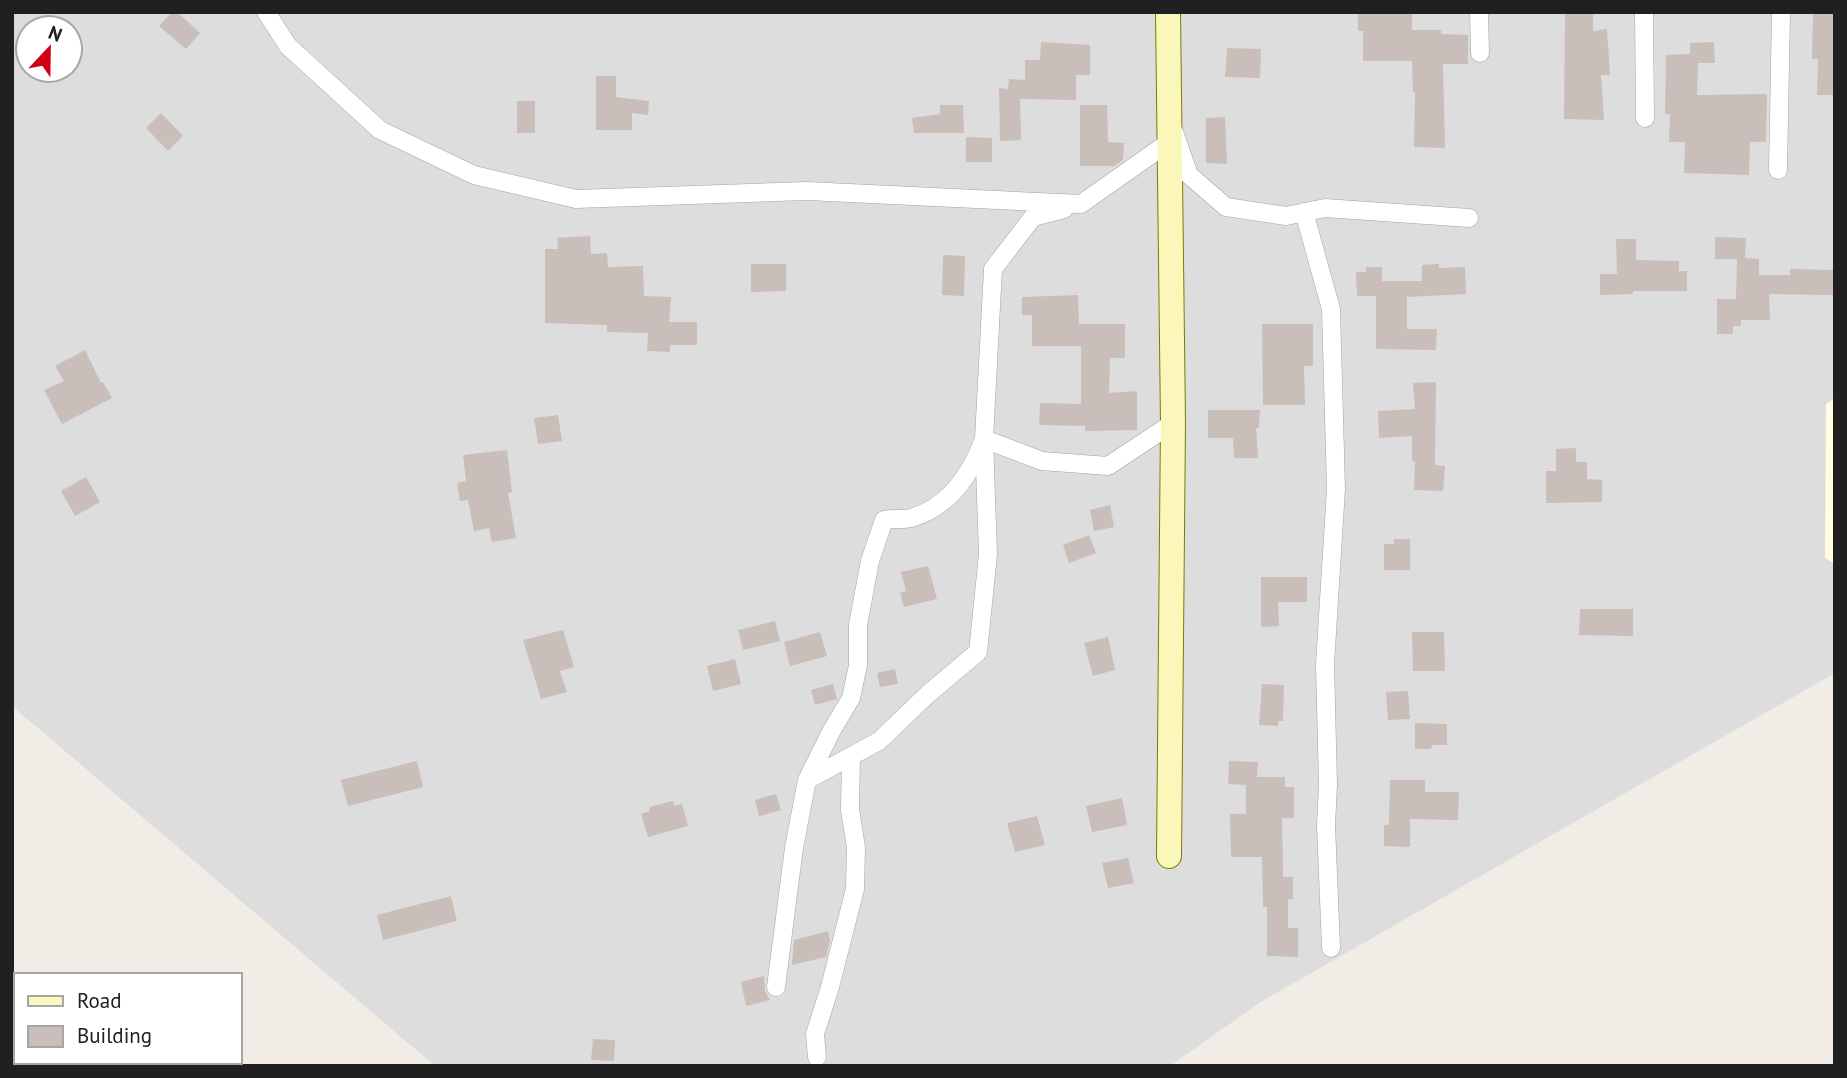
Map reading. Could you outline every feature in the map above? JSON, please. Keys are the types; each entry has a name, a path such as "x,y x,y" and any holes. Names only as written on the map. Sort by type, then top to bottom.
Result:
{"street":[{"path":"266,12 288,46 380,130 474,175 576,198 807,191 1080,204"},
{"path":"1168,12 1173,423 1169,856"},
{"path":"1479,12 1480,53"},
{"path":"1644,12 1645,118"},
{"path":"1778,170 1781,12"},
{"path":"1169,117 1189,175 1226,207 1286,216 1325,208 1469,218"},
{"path":"807,780 878,741 978,652 988,554 984,439 993,269 1033,217 1080,204 1169,142"},
{"path":"1304,212 1331,309 1336,489 1325,664 1328,785 1326,825 1331,948"},
{"path":"984,439 1042,461 1108,466 1173,423"},
{"path":"776,988 794,848 807,780 851,698 858,665 858,625 875,543 884,520 910,518 942,504 976,463 984,439"},
{"path":"817,1057 815,1034 855,889 856,846 850,810 851,756"}],"shaded area":[{"path":"12,12 1835,12 1835,673 1262,1001 1170,1066 435,1066 12,706"},
{"path":"1835,398 1835,564 1825,558 1826,404"}],"building":[{"path":"172,12 177,12 200,33 186,49 159,26"},
{"path":"1358,12 1412,12 1412,30 1441,30 1441,34 1468,35 1468,64 1443,64 1445,148 1414,147 1415,92 1412,61 1363,61 1363,31 1358,31"},
{"path":"1813,12 1835,12 1835,95 1817,95 1818,59 1812,59"},
{"path":"1565,13 1593,13 1593,31 1607,29 1610,75 1601,75 1604,120 1564,119"},
{"path":"1041,42 1090,45 1090,75 1076,75 1076,100 1020,99 1021,140 1000,141 999,88 1008,89 1009,79 1025,80 1025,60 1040,60"},
{"path":"1714,42 1715,63 1698,63 1697,95 1767,94 1766,142 1750,142 1749,175 1684,173 1685,142 1669,142 1670,114 1665,114 1666,55 1690,54 1690,43"},
{"path":"1227,48 1261,49 1260,78 1225,77"},
{"path":"596,76 616,76 616,97 649,101 648,115 632,113 632,130 596,130"},
{"path":"517,101 535,101 535,133 517,133"},
{"path":"940,105 963,105 964,133 914,133 912,118 940,114"},
{"path":"1080,105 1107,105 1108,142 1124,143 1123,160 1114,166 1080,166"},
{"path":"161,113 183,136 168,151 146,128"},
{"path":"1225,117 1227,164 1206,163 1206,118"},
{"path":"966,137 992,138 992,162 966,162"},
{"path":"590,236 591,254 607,253 608,267 643,266 644,296 671,297 669,322 697,322 697,345 670,345 670,352 647,351 648,333 607,332 607,325 545,323 545,249 558,249 557,238"},
{"path":"1715,237 1746,238 1745,258 1759,259 1759,275 1790,275 1790,269 1835,270 1835,295 1769,294 1770,320 1741,320 1741,326 1733,326 1733,334 1717,334 1717,299 1736,299 1737,259 1715,259"},
{"path":"1616,239 1636,239 1636,260 1679,261 1679,271 1687,271 1687,291 1633,291 1633,294 1600,295 1600,274 1617,274"},
{"path":"943,255 965,256 964,296 942,295"},
{"path":"751,264 786,264 786,291 751,292"},
{"path":"1439,264 1439,268 1465,267 1466,294 1407,297 1407,329 1437,329 1436,350 1376,349 1376,296 1357,296 1356,272 1366,272 1366,267 1382,267 1382,281 1422,281 1422,265"},
{"path":"1078,295 1079,324 1125,324 1125,358 1110,358 1109,393 1137,391 1137,430 1085,431 1085,426 1039,425 1040,403 1081,404 1081,346 1032,346 1032,315 1022,315 1022,297"},
{"path":"1262,324 1313,324 1313,366 1304,366 1305,405 1263,405"},
{"path":"85,350 101,383 103,382 112,398 62,424 44,390 64,381 55,366"},
{"path":"1436,382 1435,465 1445,466 1443,491 1414,490 1412,436 1379,438 1378,411 1415,409 1413,383"},
{"path":"1208,410 1260,410 1259,428 1256,428 1258,458 1234,458 1233,438 1208,438"},
{"path":"558,415 562,441 538,444 534,418"},
{"path":"1576,448 1576,462 1587,462 1587,479 1602,480 1602,502 1546,503 1546,471 1556,471 1556,449"},
{"path":"507,450 512,492 508,493 516,538 492,542 489,528 474,531 468,500 460,501 457,483 466,481 463,455"},
{"path":"86,477 100,502 75,516 61,491"},
{"path":"1110,505 1114,527 1094,531 1090,510"},
{"path":"1089,535 1096,553 1069,563 1063,545"},
{"path":"1394,539 1410,539 1410,570 1384,570 1384,544 1394,544"},
{"path":"928,566 937,599 904,607 900,593 906,591 901,572"},
{"path":"1261,577 1307,577 1307,602 1278,602 1279,626 1261,627"},
{"path":"1580,609 1633,609 1633,636 1579,635"},
{"path":"775,621 780,641 743,650 738,630"},
{"path":"563,630 574,667 560,671 567,692 541,699 523,640"},
{"path":"820,632 827,656 790,666 784,642"},
{"path":"1412,632 1444,632 1445,671 1413,671"},
{"path":"1108,637 1115,670 1093,676 1084,643"},
{"path":"735,659 741,684 713,691 707,666"},
{"path":"895,669 898,684 880,687 877,673"},
{"path":"833,684 837,699 815,705 811,690"},
{"path":"1262,684 1284,685 1283,721 1278,721 1278,726 1259,725"},
{"path":"1408,691 1410,719 1388,720 1386,692"},
{"path":"1415,723 1447,724 1447,745 1415,749"},
{"path":"417,761 423,787 348,806 341,780"},
{"path":"1229,761 1258,762 1257,777 1285,777 1285,787 1294,787 1294,818 1282,818 1283,877 1293,877 1293,899 1288,899 1288,928 1298,928 1298,957 1267,956 1267,907 1263,907 1262,857 1231,857 1230,814 1246,814 1246,785 1228,784"},
{"path":"1390,780 1425,780 1425,792 1459,792 1458,820 1410,819 1410,847 1384,846 1384,825 1389,825"},
{"path":"776,794 781,810 759,816 755,800"},
{"path":"1122,798 1127,825 1092,832 1086,806"},
{"path":"673,801 674,806 682,804 688,826 648,837 641,814 650,811 649,807"},
{"path":"1037,816 1045,845 1015,852 1007,823"},
{"path":"1128,858 1134,883 1108,888 1102,863"},
{"path":"451,896 457,921 383,940 377,915"},
{"path":"828,931 830,941 826,957 792,965 794,940"},
{"path":"764,976 765,991 770,1000 746,1006 741,982"},
{"path":"593,1039 615,1040 614,1061 591,1060"}]}
